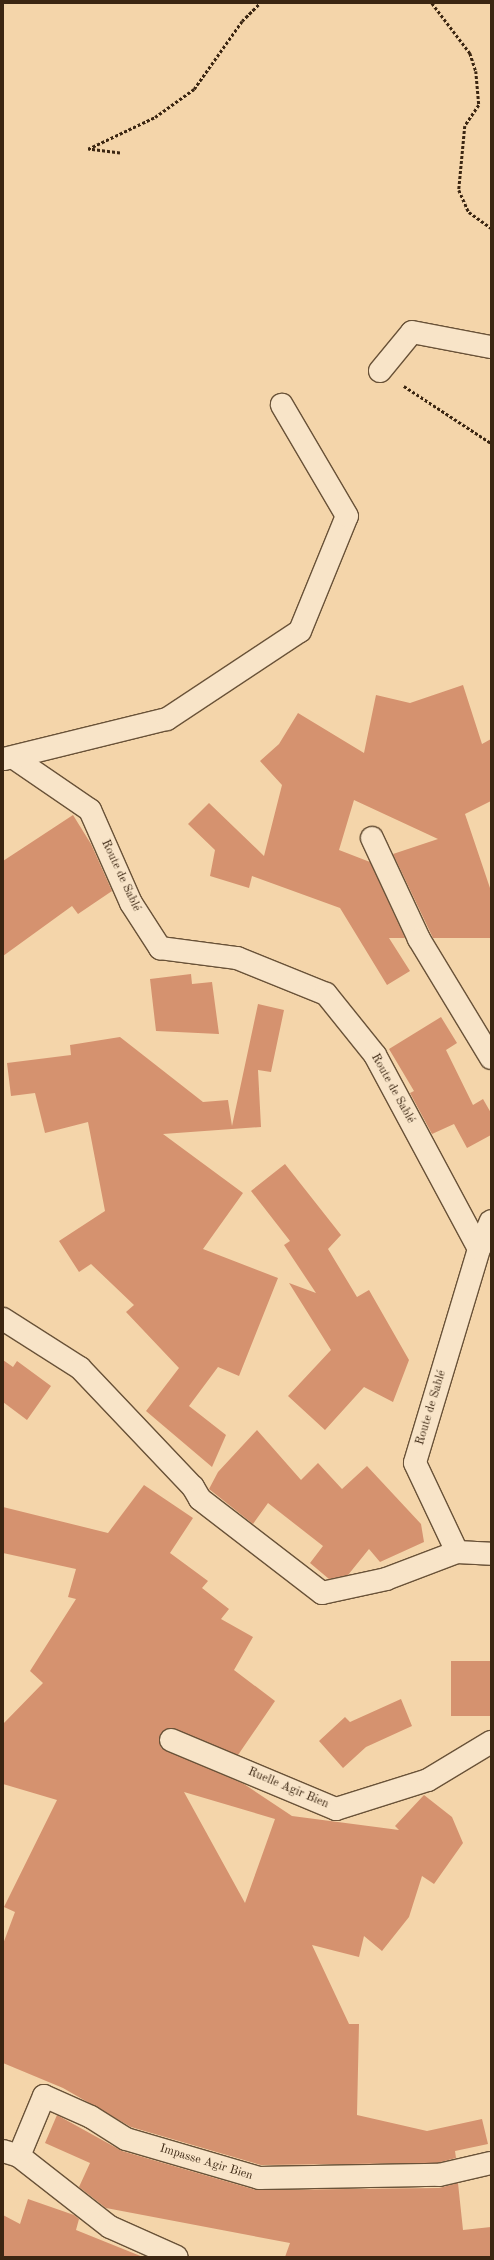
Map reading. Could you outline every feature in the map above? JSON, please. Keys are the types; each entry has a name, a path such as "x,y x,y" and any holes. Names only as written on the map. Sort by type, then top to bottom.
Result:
{"street":[{"path":"380,371 412,332 491,347"},
{"path":"8,758 167,719 300,631 347,516 282,406"},
{"name":"Route de Sablé","path":"8,758 90,810 131,903 160,948 237,958 326,994 375,1055 479,1249 415,1463 457,1552"},
{"path":"372,838 419,939 491,1058"},
{"path":"479,1249 491,1221"},
{"path":"3,1319 80,1368 193,1487 200,1499 322,1593 386,1579 457,1552 491,1554"},
{"name":"Ruelle Agir Bien","path":"171,1740 336,1809 428,1780 491,1742"},
{"name":"Impasse Agir Bien","path":"11,2154 44,2096 92,2116 126,2139 259,2178 439,2176 491,2163"},
{"path":"11,2154 110,2227 177,2257"}],"path":[{"path":"120,153 88,149 155,117 194,89 242,21 260,3"},
{"path":"432,3 470,53 476,71 479,105 464,126 459,190 469,212 491,228"},
{"path":"380,371 491,443"}],"building":[{"path":"463,685 482,744 491,739 491,801 465,814 491,891 491,938 433,938 393,854 438,839 354,800 339,850 370,862 405,938 389,938 410,971 387,985 340,908 252,876 249,888 210,876 215,850 188,824 209,803 264,856 282,785 260,761 279,744 298,713 364,753 376,695 410,703"},
{"path":"73,815 91,844 112,891 78,914 72,906 3,956 3,861"},
{"path":"191,974 192,984 212,982 219,1034 156,1031 150,979"},
{"path":"258,1004 284,1010 271,1072 258,1070 261,1127 163,1134 243,1193 203,1249 278,1278 239,1376 218,1367 189,1406 226,1435 212,1467 146,1411 179,1368 126,1312 134,1305 91,1264 79,1272 59,1241 105,1211 88,1122 45,1133 35,1093 11,1096 7,1063 71,1055 70,1045 120,1037 203,1102 228,1100 232,1126"},
{"path":"441,1017 457,1043 446,1050 473,1105 483,1099 491,1113 491,1135 467,1148 454,1124 432,1134 410,1093 414,1091 389,1049"},
{"path":"285,1164 341,1235 328,1249 357,1297 369,1290 409,1360 393,1402 364,1387 325,1430 288,1396 331,1350 289,1283 316,1293 284,1245 290,1241 251,1191"},
{"path":"3,1360 13,1367 17,1361 51,1386 27,1420 3,1402"},
{"path":"257,1430 301,1480 318,1463 342,1489 367,1466 421,1524 424,1542 380,1562 369,1549 348,1575 329,1579 310,1563 323,1546 268,1503 253,1524 209,1489 218,1472"},
{"path":"144,1485 193,1518 170,1553 208,1581 202,1588 229,1609 221,1619 253,1637 234,1670 275,1701 238,1755 170,1728 160,1735 161,1748 244,1784 292,1816 399,1830 395,1826 424,1795 452,1817 463,1843 434,1884 422,1876 409,1917 382,1951 364,1936 359,1957 312,1945 349,2024 359,2024 357,2115 427,2131 482,2119 488,2144 455,2151 456,2158 437,2163 261,2165 131,2127 63,2088 3,2063 3,1944 15,1912 4,1907 57,1800 3,1784 3,1724 43,1683 30,1671 76,1599 68,1597 76,1569 3,1553 3,1507 108,1533","holes":["184,1792 275,1819 245,1903"]},
{"path":"451,1661 491,1661 491,1716 451,1716"},
{"path":"401,1699 412,1726 366,1747 343,1768 319,1741 345,1717 350,1722"},
{"path":"57,2115 122,2151 256,2190 439,2188 458,2183 463,2230 491,2227 491,2257 285,2257 290,2243 106,2208 79,2187 90,2163 45,2143"},
{"path":"28,2199 74,2215 79,2219 76,2230 143,2257 3,2257 3,2215 20,2224"}]}
